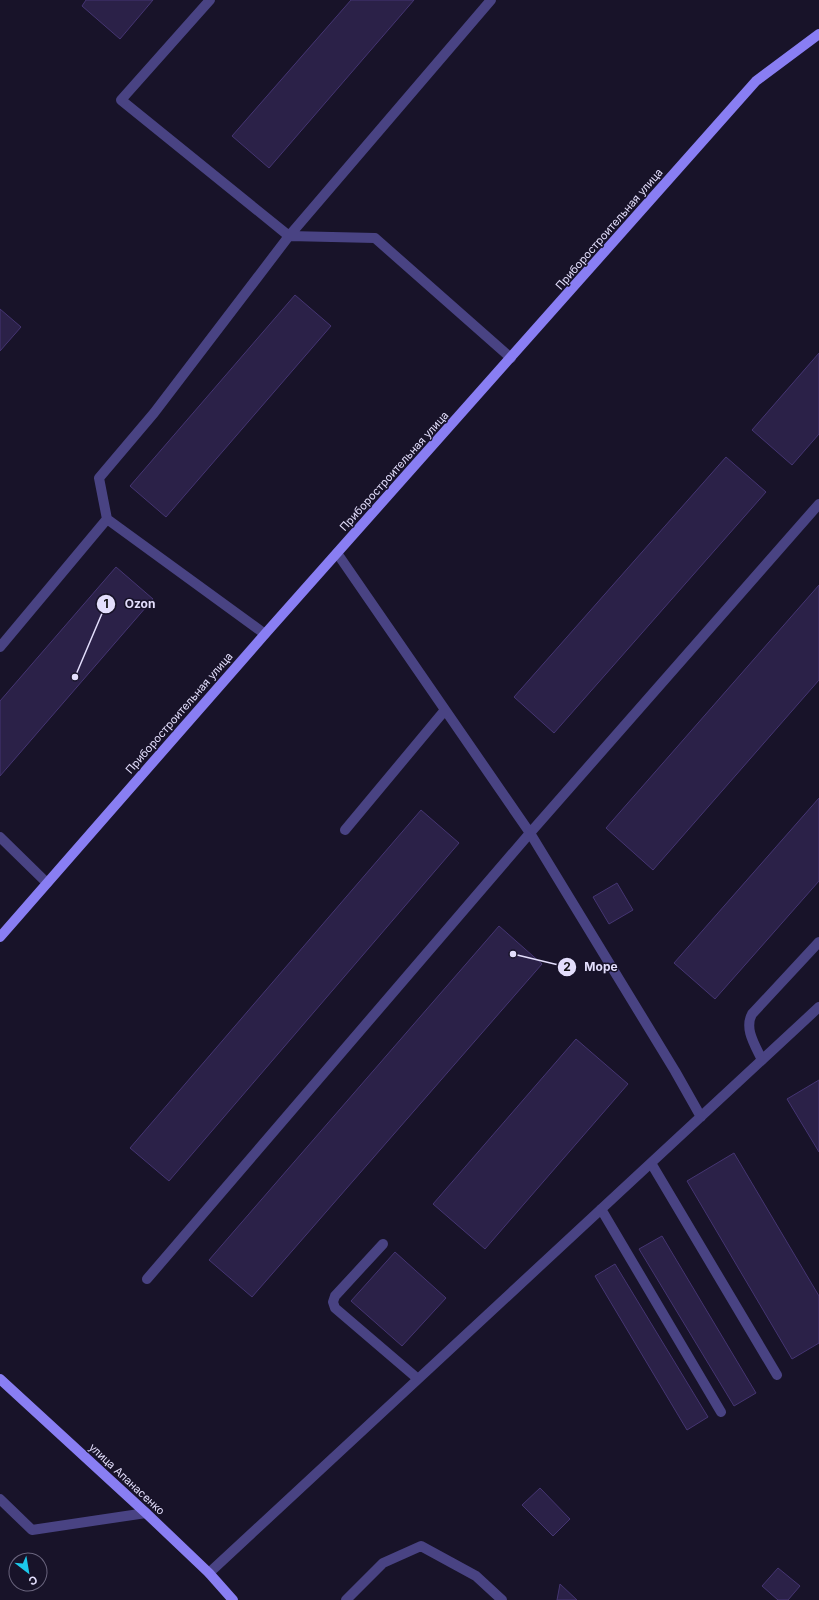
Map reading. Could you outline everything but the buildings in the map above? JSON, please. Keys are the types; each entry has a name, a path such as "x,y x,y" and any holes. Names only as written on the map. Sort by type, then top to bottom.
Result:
{"main road":[{"name":"Приборостроительная улица","path":"0,937 265,634 756,81 819,34"},
{"name":"улица Апанасенко","path":"0,1379 210,1573 233,1600"}],"lane":[{"path":"210,0 122,100 289,236 375,238 511,358"},
{"path":"265,634 107,519 99,478 154,413 289,236 491,0"},
{"path":"147,1279 530,833 819,504"},
{"path":"0,647 107,519"},
{"path":"337,553 530,833 675,1071 701,1117"},
{"path":"345,830 445,710"},
{"path":"0,837 47,883"},
{"path":"762,1060 749,1030 748,1022 752,1014 819,942"},
{"path":"210,1573 819,1007"},
{"path":"651,1163 777,1375"},
{"path":"601,1209 721,1412"},
{"path":"383,1244 335,1296 333,1302 335,1308 418,1379"},
{"path":"0,1499 32,1530 146,1513"},
{"path":"346,1600 383,1563 420,1546 476,1576 502,1600"}],"place":[{"name":"Ozon","path":"75,677"},
{"name":"Море","path":"513,954"}]}
